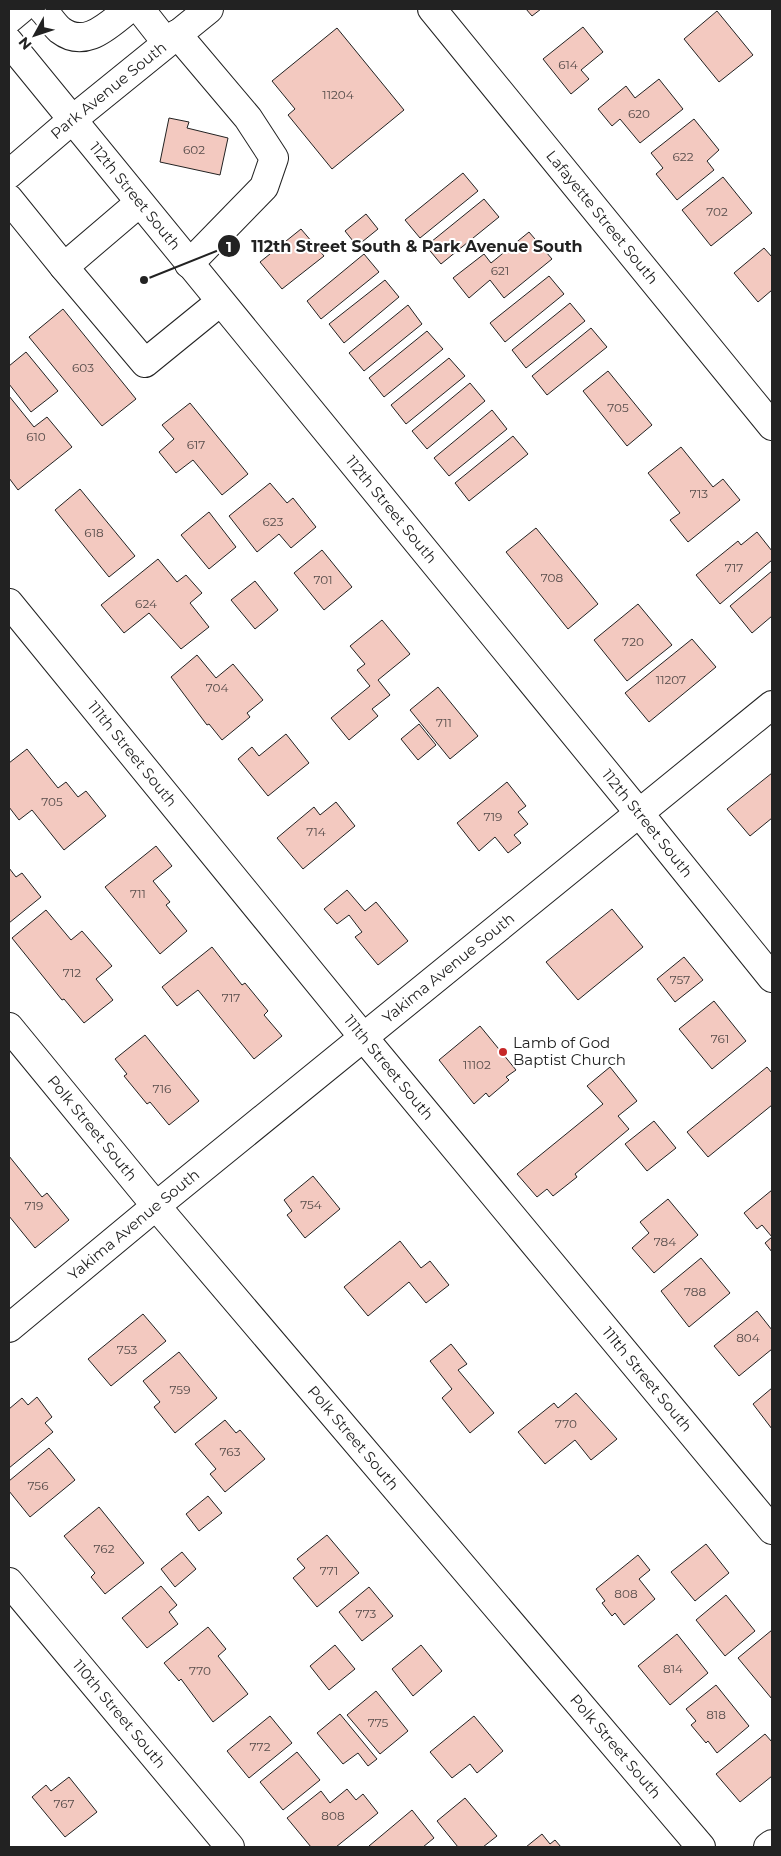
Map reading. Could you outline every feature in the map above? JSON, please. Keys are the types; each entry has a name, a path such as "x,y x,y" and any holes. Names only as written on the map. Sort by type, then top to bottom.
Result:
{"street":[{"path":"9,18 21,9"},
{"path":"42,9 60,30 77,38 98,34 129,9"},
{"path":"140,9 172,38 248,118 274,158 264,187 189,264"},
{"name":"Park Avenue South","path":"9,174 72,120 209,9"},
{"name":"Lafayette Street South","path":"432,9 772,426"},
{"name":"112th Street South","path":"9,42 772,978"},
{"path":"9,199 145,363 220,302"},
{"path":"64,267 140,203"},
{"name":"111th Street South","path":"9,603 364,1038 772,1530"},
{"name":"Yakima Avenue South","path":"9,1328 156,1206 772,705"},
{"name":"Polk Street South","path":"9,1027 156,1206 701,1847"},
{"name":"110th Street South","path":"9,1582 230,1847"},
{"path":"768,1847 772,1844"}],"building":[{"path":"526,9 541,9 532,16"},
{"path":"717,11 753,55 719,82 684,39"},
{"path":"583,27 603,52 581,70 589,79 571,94 543,59"},
{"path":"337,28 404,110 332,169 288,115 295,109 272,81"},
{"path":"659,79 683,109 640,143 620,119 612,126 598,109 626,86 635,98"},
{"path":"169,118 189,122 187,128 228,138 220,175 160,162"},
{"path":"694,119 719,150 707,161 714,170 677,200 656,174 663,168 651,153"},
{"path":"463,173 478,191 420,238 405,220"},
{"path":"723,177 752,213 711,246 682,210"},
{"path":"484,199 499,217 441,264 426,246"},
{"path":"366,214 378,229 357,246 345,231"},
{"path":"301,229 324,256 282,289 260,262"},
{"path":"529,232 552,259 504,298 490,280 469,298 453,278 484,254 491,263"},
{"path":"764,248 772,257 772,290 758,302 734,273"},
{"path":"364,254 379,272 321,319 307,301"},
{"path":"549,276 564,294 505,342 490,323"},
{"path":"385,280 399,297 344,343 329,324"},
{"path":"570,303 585,321 526,368 512,350"},
{"path":"408,305 422,324 364,371 349,353"},
{"path":"63,309 136,399 102,426 29,337"},
{"path":"591,328 607,347 547,395 532,376"},
{"path":"427,331 443,349 384,397 369,378"},
{"path":"26,352 58,391 31,412 9,384 9,366"},
{"path":"449,358 465,376 406,424 391,405"},
{"path":"608,371 652,425 627,446 583,391"},
{"path":"470,383 485,401 427,449 412,431"},
{"path":"9,396 34,427 47,417 72,447 18,490 9,478"},
{"path":"190,403 248,474 222,495 193,460 176,473 159,452 174,439 162,425"},
{"path":"492,410 507,429 449,476 434,458"},
{"path":"513,436 528,454 469,501 455,483"},
{"path":"681,447 713,487 723,479 740,500 688,542 670,520 680,513 648,473"},
{"path":"270,483 287,503 293,498 316,527 291,548 279,534 257,552 229,516"},
{"path":"80,489 135,556 109,577 55,510"},
{"path":"209,512 236,547 209,569 181,535"},
{"path":"536,528 598,604 568,629 506,552"},
{"path":"757,532 772,551 772,560 720,604 696,575 738,541 741,545"},
{"path":"322,550 352,587 324,610 294,573"},
{"path":"158,559 177,582 186,575 202,593 190,603 209,627 181,649 149,613 124,633 101,605"},
{"path":"772,571 772,616 752,633 730,606"},
{"path":"255,581 278,610 255,629 231,600"},
{"path":"638,604 672,645 627,681 594,640"},
{"path":"382,620 410,654 378,680 390,695 372,709 378,716 349,740 331,718 370,686 357,670 365,664 350,646"},
{"path":"692,639 716,667 649,722 625,693"},
{"path":"197,655 216,678 233,664 263,700 247,713 250,717 222,740 209,724 207,725 171,677"},
{"path":"438,687 478,736 450,759 410,710"},
{"path":"419,724 436,745 418,760 401,739"},
{"path":"286,734 309,763 268,796 238,759 252,747 259,756"},
{"path":"27,749 58,788 66,782 78,797 86,791 106,816 64,850 32,810 19,820 9,807 9,763"},
{"path":"772,773 772,818 750,836 727,809"},
{"path":"507,782 526,806 518,812 528,824 514,835 521,843 508,853 495,837 479,851 457,823"},
{"path":"336,802 355,826 303,869 277,838 314,807 320,815"},
{"path":"156,846 172,866 153,881 170,902 166,905 187,931 160,954 105,887"},
{"path":"9,868 16,877 22,873 41,897 9,923"},
{"path":"347,890 365,911 376,902 408,941 378,965 355,937 362,932 349,915 337,924 324,909"},
{"path":"612,909 643,947 578,1000 546,962"},
{"path":"46,910 71,940 82,931 112,966 96,979 113,1000 84,1023 64,999 62,1000 12,938"},
{"path":"212,947 242,985 245,983 268,1011 264,1015 282,1036 254,1059 198,990 177,1006 162,987"},
{"path":"684,957 703,980 675,1002 657,979"},
{"path":"714,1001 746,1041 712,1069 679,1029"},
{"path":"480,1026 516,1070 506,1077 509,1080 489,1097 486,1093 474,1104 439,1060"},
{"path":"145,1035 199,1101 169,1125 150,1102 147,1104 124,1076 127,1074 115,1059"},
{"path":"610,1067 637,1101 618,1116 629,1129 575,1174 577,1177 553,1196 547,1189 537,1197 517,1174 603,1104 587,1086"},
{"path":"767,1067 772,1073 772,1105 708,1157 687,1132"},
{"path":"654,1121 676,1148 647,1171 625,1144"},
{"path":"9,1156 42,1197 47,1193 69,1220 35,1248 9,1216"},
{"path":"313,1176 340,1209 305,1238 287,1215 292,1211 284,1200"},
{"path":"772,1190 772,1237 762,1225 757,1229 744,1213"},
{"path":"668,1199 698,1235 654,1273 632,1248 649,1233 640,1222"},
{"path":"772,1237 772,1252 765,1243"},
{"path":"400,1241 421,1268 430,1261 449,1285 426,1303 409,1282 368,1316 344,1287"},
{"path":"701,1258 730,1293 689,1327 661,1291"},
{"path":"757,1311 772,1330 772,1349 739,1376 714,1346"},
{"path":"143,1314 166,1341 111,1386 88,1359"},
{"path":"451,1344 467,1364 458,1370 494,1413 470,1433 442,1398 452,1389 430,1361"},
{"path":"179,1352 217,1398 175,1433 154,1407 160,1402 143,1381"},
{"path":"772,1388 772,1429 753,1404"},
{"path":"576,1393 617,1439 591,1460 575,1440 545,1464 518,1432 554,1403 558,1408"},
{"path":"37,1397 52,1417 45,1423 53,1432 9,1468 9,1409 22,1398 28,1405"},
{"path":"225,1420 236,1433 240,1430 265,1459 225,1492 210,1474 216,1469 195,1444"},
{"path":"49,1448 75,1480 30,1517 9,1491 9,1481"},
{"path":"208,1496 222,1513 199,1531 186,1514"},
{"path":"99,1507 144,1563 105,1594 91,1577 95,1573 64,1536"},
{"path":"327,1535 359,1573 317,1607 293,1578 305,1568 297,1559"},
{"path":"706,1544 729,1573 695,1601 671,1572"},
{"path":"182,1552 196,1569 175,1587 161,1569"},
{"path":"638,1555 650,1570 639,1579 655,1599 624,1625 615,1613 612,1616 602,1603 605,1601 596,1589"},
{"path":"161,1586 177,1605 169,1612 178,1624 147,1648 122,1618"},
{"path":"369,1587 393,1616 362,1641 339,1612"},
{"path":"726,1595 755,1631 725,1656 696,1620"},
{"path":"208,1627 226,1649 218,1656 248,1694 213,1722 181,1679 179,1681 164,1663"},
{"path":"772,1630 772,1699 738,1658"},
{"path":"677,1634 708,1673 670,1705 638,1666"},
{"path":"335,1645 355,1669 329,1690 310,1666"},
{"path":"421,1645 442,1671 413,1696 392,1669"},
{"path":"716,1685 749,1726 717,1753 708,1741 706,1743 691,1725 696,1721 686,1709"},
{"path":"376,1691 408,1731 380,1754 347,1715"},
{"path":"340,1714 377,1759 368,1766 358,1753 343,1764 317,1733"},
{"path":"270,1716 292,1743 249,1778 227,1751"},
{"path":"474,1716 503,1751 477,1773 470,1764 452,1778 430,1752"},
{"path":"765,1734 772,1742 772,1776 740,1802 716,1774"},
{"path":"297,1752 320,1780 283,1810 260,1782"},
{"path":"69,1777 97,1812 65,1837 32,1797 46,1785 51,1791"},
{"path":"347,1789 356,1800 363,1794 378,1813 336,1847 311,1847 287,1818 321,1791 330,1803"},
{"path":"465,1798 497,1836 483,1847 458,1847 437,1821"},
{"path":"412,1810 434,1838 423,1847 369,1846"},
{"path":"542,1834 550,1844 555,1840 561,1847 526,1847"}],"place":[{"name":"112th Street South & Park Avenue South","path":"144,280"},
{"name":"Lamb of God Baptist Church","path":"503,1052"}]}
